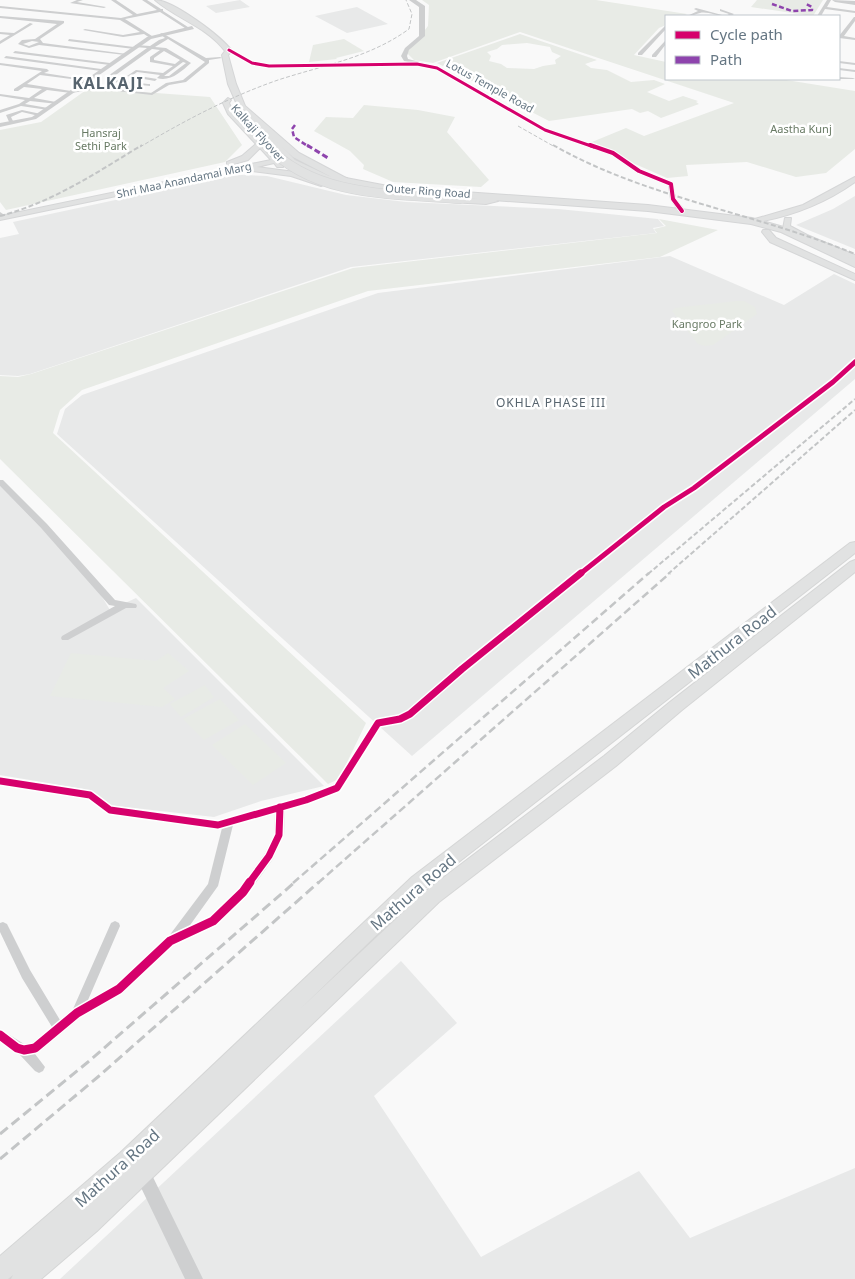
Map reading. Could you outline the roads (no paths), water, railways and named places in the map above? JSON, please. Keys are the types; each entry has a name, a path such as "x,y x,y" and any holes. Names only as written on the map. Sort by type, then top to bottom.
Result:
{"highway":[{"name":"Mathura Road","path":"0,1271 128,1161 418,883 855,546"},
{"name":"Mathura Road","path":"23,1279 89,1223 433,896 610,761 676,706 855,565"}],"main road":[{"path":"149,0 218,48 228,100 226,103 230,113 273,159 295,175"},
{"path":"158,0 216,37 228,50"},
{"name":"Outer Ring Road","path":"228,50 225,55 239,109 296,155 313,166 344,180 393,190 682,211 752,221 770,229"},
{"name":"Kalkaji Flyover","path":"228,100 239,109 286,164 306,175 330,184 356,189 403,195 494,201"},
{"path":"239,109 292,162 327,178 344,180"},
{"path":"250,135 257,137 265,134"},
{"path":"225,168 246,158 259,145"},
{"name":"Shri Maa Anandamai Marg","path":"0,216 286,156"},
{"name":"Shri Maa Anandamai Marg","path":"225,168 242,168 273,159"},
{"path":"242,168 295,175 324,185 369,194 474,202 494,201"},
{"path":"295,175 300,172 311,171"},
{"path":"752,221 769,218 817,202 855,178"},
{"path":"770,229 788,220 827,206 855,188"},
{"name":"Outer Ring Road","path":"494,201 681,218 784,230"},
{"path":"788,220 786,227 855,258"},
{"path":"770,229 855,264"},
{"path":"770,229 773,240 855,277"},
{"path":"784,230 797,233"},
{"path":"784,230 805,244 855,271"}],"street":[{"path":"81,0 72,3 103,10"},
{"path":"93,0 103,10"},
{"path":"98,4 113,0 136,16"},
{"path":"144,0 162,10"},
{"path":"400,50 416,36 416,9 415,6 405,0"},
{"path":"412,0 422,6 422,36 407,49 404,56 406,60 417,64"},
{"path":"820,15 829,0"},
{"path":"835,0 855,2"},
{"path":"850,0 855,2"},
{"path":"1,7 8,4"},
{"path":"1,7 120,19 162,10"},
{"path":"68,8 103,10"},
{"path":"824,8 855,12"},
{"path":"696,9 716,15"},
{"path":"94,17 103,10"},
{"path":"691,15 701,10"},
{"path":"722,10 732,14 730,15"},
{"path":"840,15 842,11"},
{"path":"38,42 59,25 76,15"},
{"path":"0,18 59,25"},
{"path":"0,18 7,21 31,24 59,25"},
{"path":"97,22 104,18"},
{"path":"840,37 855,18"},
{"path":"120,19 151,37"},
{"path":"0,24 7,21"},
{"path":"1,41 31,24"},
{"path":"58,46 91,26"},
{"path":"640,54 665,28"},
{"path":"0,125 27,120 38,115 151,37 165,36 190,29"},
{"path":"840,29 847,30"},
{"path":"85,30 131,35"},
{"path":"123,40 131,35 144,32"},
{"path":"0,33 14,34"},
{"path":"148,85 110,79 110,77 152,48 165,36"},
{"path":"165,36 206,59 220,58"},
{"path":"840,37 855,39"},
{"path":"69,40 164,49 189,64 170,77 159,77 129,76 136,72 159,77"},
{"path":"1,41 22,45 38,42 112,52 122,56"},
{"path":"654,56 665,43"},
{"path":"0,63 22,45"},
{"path":"164,49 152,58 152,61 176,64"},
{"name":"Lotus Temple Road","path":"228,50 252,63 269,66 417,64 442,70 545,130 613,153 639,172 667,182 672,186 673,199 682,211"},
{"path":"15,52 77,59 101,57 95,61 110,64"},
{"path":"6,57 101,70"},
{"path":"386,65 394,57"},
{"path":"23,85 55,90 72,91 98,88 153,94 166,85 184,80 207,62 206,59"},
{"path":"134,60 141,66"},
{"path":"138,93 183,60"},
{"path":"840,62 855,64"},
{"path":"0,63 47,69 16,90"},
{"path":"124,67 141,66 170,69"},
{"path":"61,76 75,67"},
{"path":"72,78 86,68"},
{"path":"840,69 855,71"},
{"path":"40,74 88,79 98,88"},
{"path":"840,78 853,80"},
{"path":"0,112 21,105 45,88"},
{"path":"40,100 55,90"},
{"path":"0,95 56,102"},
{"path":"0,107 15,97"},
{"path":"21,105 46,109"},
{"path":"12,123 8,116 19,112 38,115"},
{"path":"0,781 90,795 110,810 218,825 306,800 337,788 378,723 400,720 410,714 462,669 664,506 694,488 833,382 855,362"},
{"path":"0,482 44,526 110,601 114,604 133,606"},
{"path":"65,638 124,605"},
{"path":"170,941 213,921 243,892 277,841 280,828 280,808"},
{"path":"0,1035 17,1048 24,1050 35,1048 77,1013 119,989 170,941 197,909 213,886 229,822"},
{"path":"77,1013 115,926"},
{"path":"3,927 26,974 59,1028"},
{"path":"24,1050 39,1067"},
{"path":"142,1173 194,1279"}],"railway":[{"path":"140,147 190,119 242,94 278,80 362,54 394,39 409,29 412,14 406,0"},
{"path":"518,126 555,147"},
{"path":"0,216 56,195 142,145"},
{"path":"553,145 626,179 779,227 855,254"},
{"path":"648,574 855,399"},
{"path":"668,574 855,410"},
{"path":"293,883 649,573"},
{"path":"318,883 670,573"},
{"path":"0,1134 88,1062 295,882"},
{"path":"0,1159 99,1076 319,882"}],"district":[{"name":"KALKAJI","path":"108,83"},
{"name":"OKHLA PHASE III","path":"551,403"}],"park label":[{"name":"Aastha Kunj","path":"801,129"},
{"name":"Hansraj Sethi Park","path":"101,139"},
{"name":"Kangroo Park","path":"707,324"}]}
